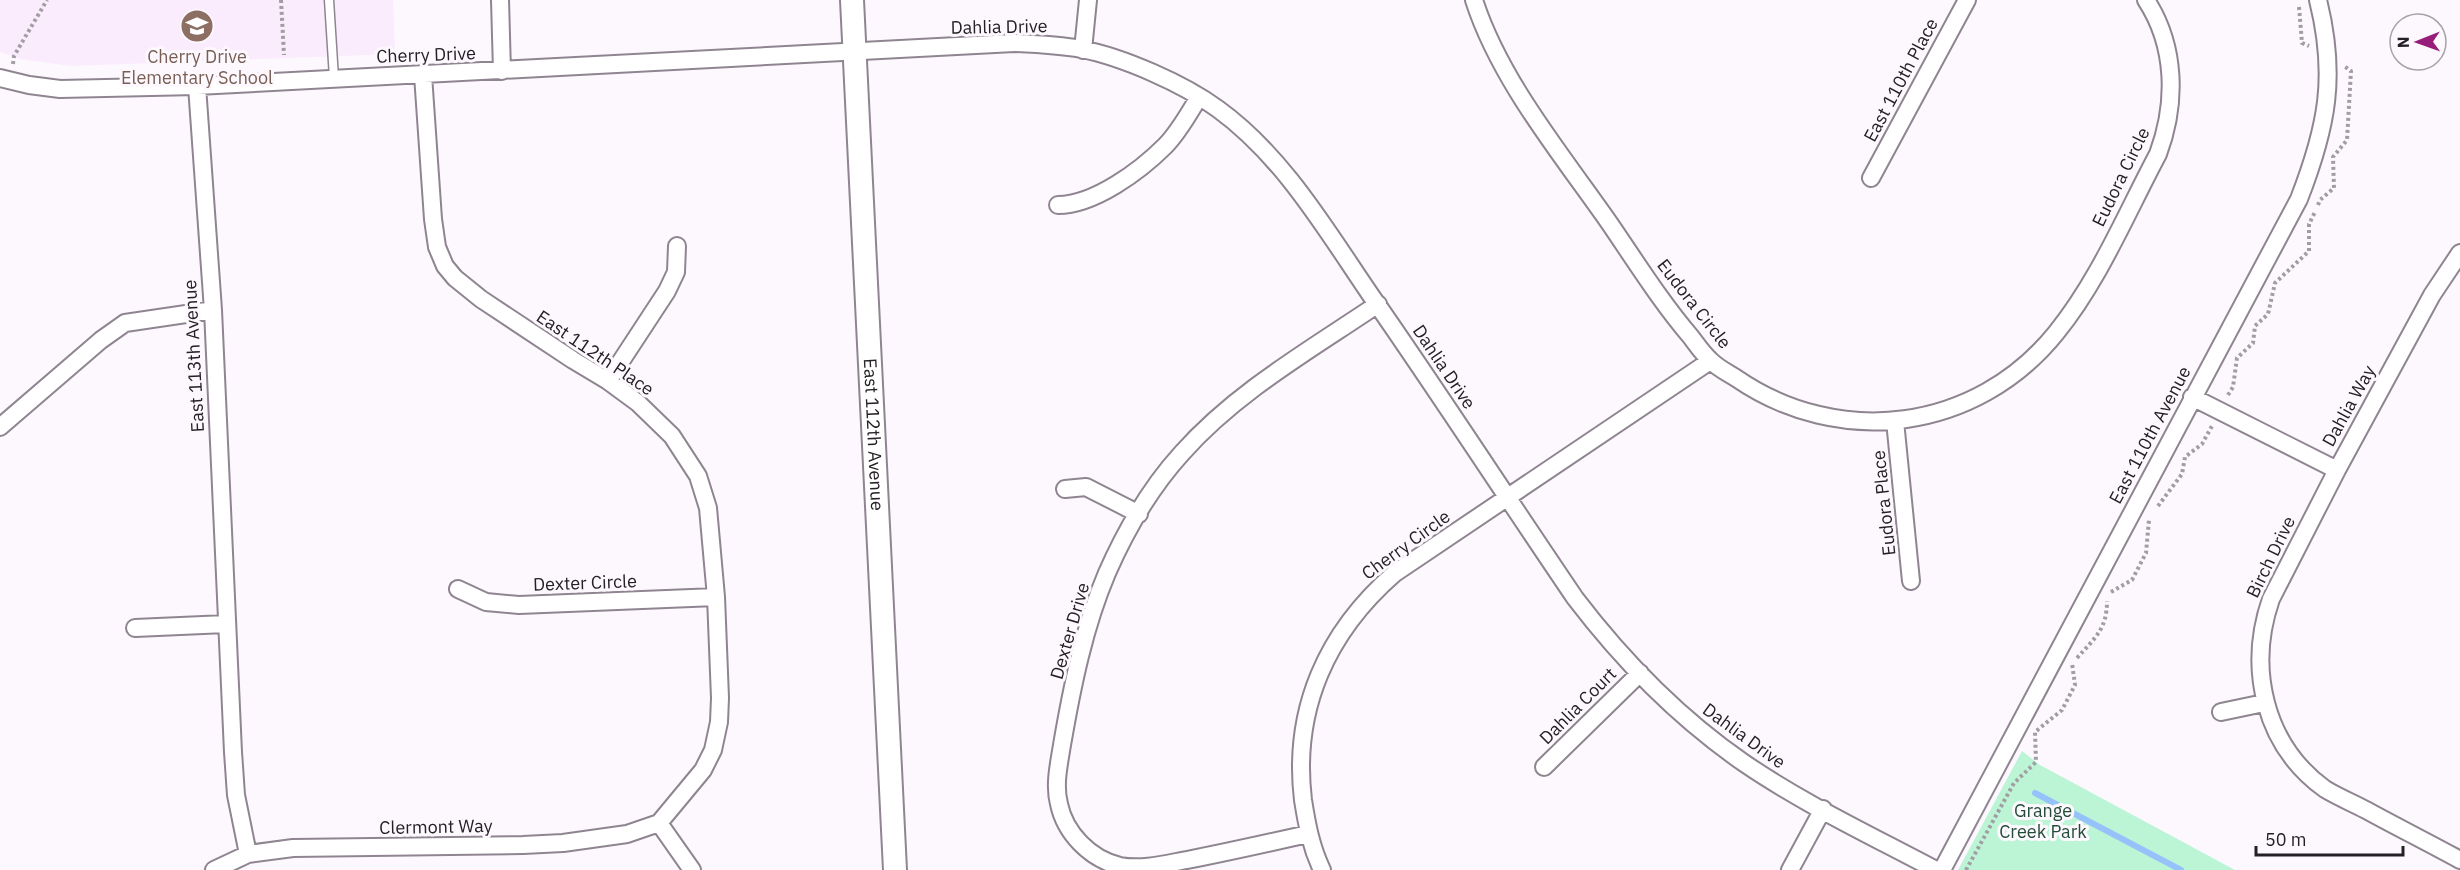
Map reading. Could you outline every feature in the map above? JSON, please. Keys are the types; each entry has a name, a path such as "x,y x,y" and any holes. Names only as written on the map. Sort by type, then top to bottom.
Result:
{"street":[{"path":"500,0 502,71"},
{"name":"East 112th Avenue","path":"852,0 895,870"},
{"path":"1083,50 1088,0"},
{"name":"Eudora Circle","path":"1474,0 1483,28 1521,96 1676,319 1710,361 1756,392 1793,409 1844,421 1866,423 1924,416 1952,408 1996,386 2016,372 2054,336 2074,310 2158,154 2166,131 2170,104 2170,63 2158,21 2146,0"},
{"name":"East 110th Place","path":"1871,178 1967,0"},
{"name":"East 110th Avenue","path":"1942,870 2299,199 2317,154 2328,85 2329,56 2318,0"},
{"name":"Dahlia Drive","path":"854,52 1014,43 1083,50 1114,59 1181,86 1241,127 1266,150 1311,208 1509,497 1575,598 1600,631 1667,702 1717,743 1779,785 1936,870"},
{"name":"Cherry Drive","path":"5,80 60,89 197,86 854,52"},
{"name":"East 112th Place","path":"423,75 433,219 437,247 445,267 454,278 481,299 638,403 672,436 698,476 708,508 716,597 719,722 713,750 698,777 659,823"},
{"name":"East 113th Avenue","path":"197,86 213,310 226,624 236,795 248,854"},
{"path":"1058,205 1079,203 1101,193 1153,157 1176,133 1199,97"},
{"path":"608,381 667,291 676,272 677,246"},
{"name":"Dahlia Way","path":"2192,397 2337,470 2432,295 2460,253"},
{"name":"Dexter Drive","path":"1308,834 1225,852 1133,868 1119,866 1095,856 1078,841 1064,819 1059,804 1058,774 1085,636 1108,572 1139,514 1181,454 1242,398 1378,304"},
{"path":"0,427 101,340 125,323 213,310"},
{"name":"Cherry Circle","path":"1322,870 1308,834 1301,784 1304,725 1319,675 1336,642 1359,607 1395,573 1710,361"},
{"name":"Eudora Place","path":"1895,421 1911,581"},
{"name":"Birch Drive","path":"2337,470 2271,599 2264,621 2260,665 2264,703 2281,741 2325,789 2460,860"},
{"path":"1065,489 1086,487 1139,514"},
{"name":"Dexter Circle","path":"458,589 486,602 519,605 716,597"},
{"path":"135,628 226,624"},
{"name":"Dahlia Court","path":"1544,767 1640,673"},
{"path":"2221,712 2264,703"},
{"path":"1790,870 1823,809"},
{"path":"659,823 692,870"},
{"name":"Clermont Way","path":"214,870 248,854 293,848 563,843 627,834 659,823"}],"lane":[{"path":"329,0 334,78"}],"path":[{"path":"5,80 14,56 47,0"},
{"path":"281,0 284,56"}],"shaded area":[{"name":"Cherry Drive Elementary School","path":"0,0 393,0 395,54 70,66 21,59 0,52"}],"green space":[{"name":"Grange Creek Park","path":"2022,751 2040,765 2235,870 1958,870"}],"waterway":[{"path":"2035,793 2181,870"}],"place":[{"name":"Cherry Drive Elementary School","path":"197,26"}]}
